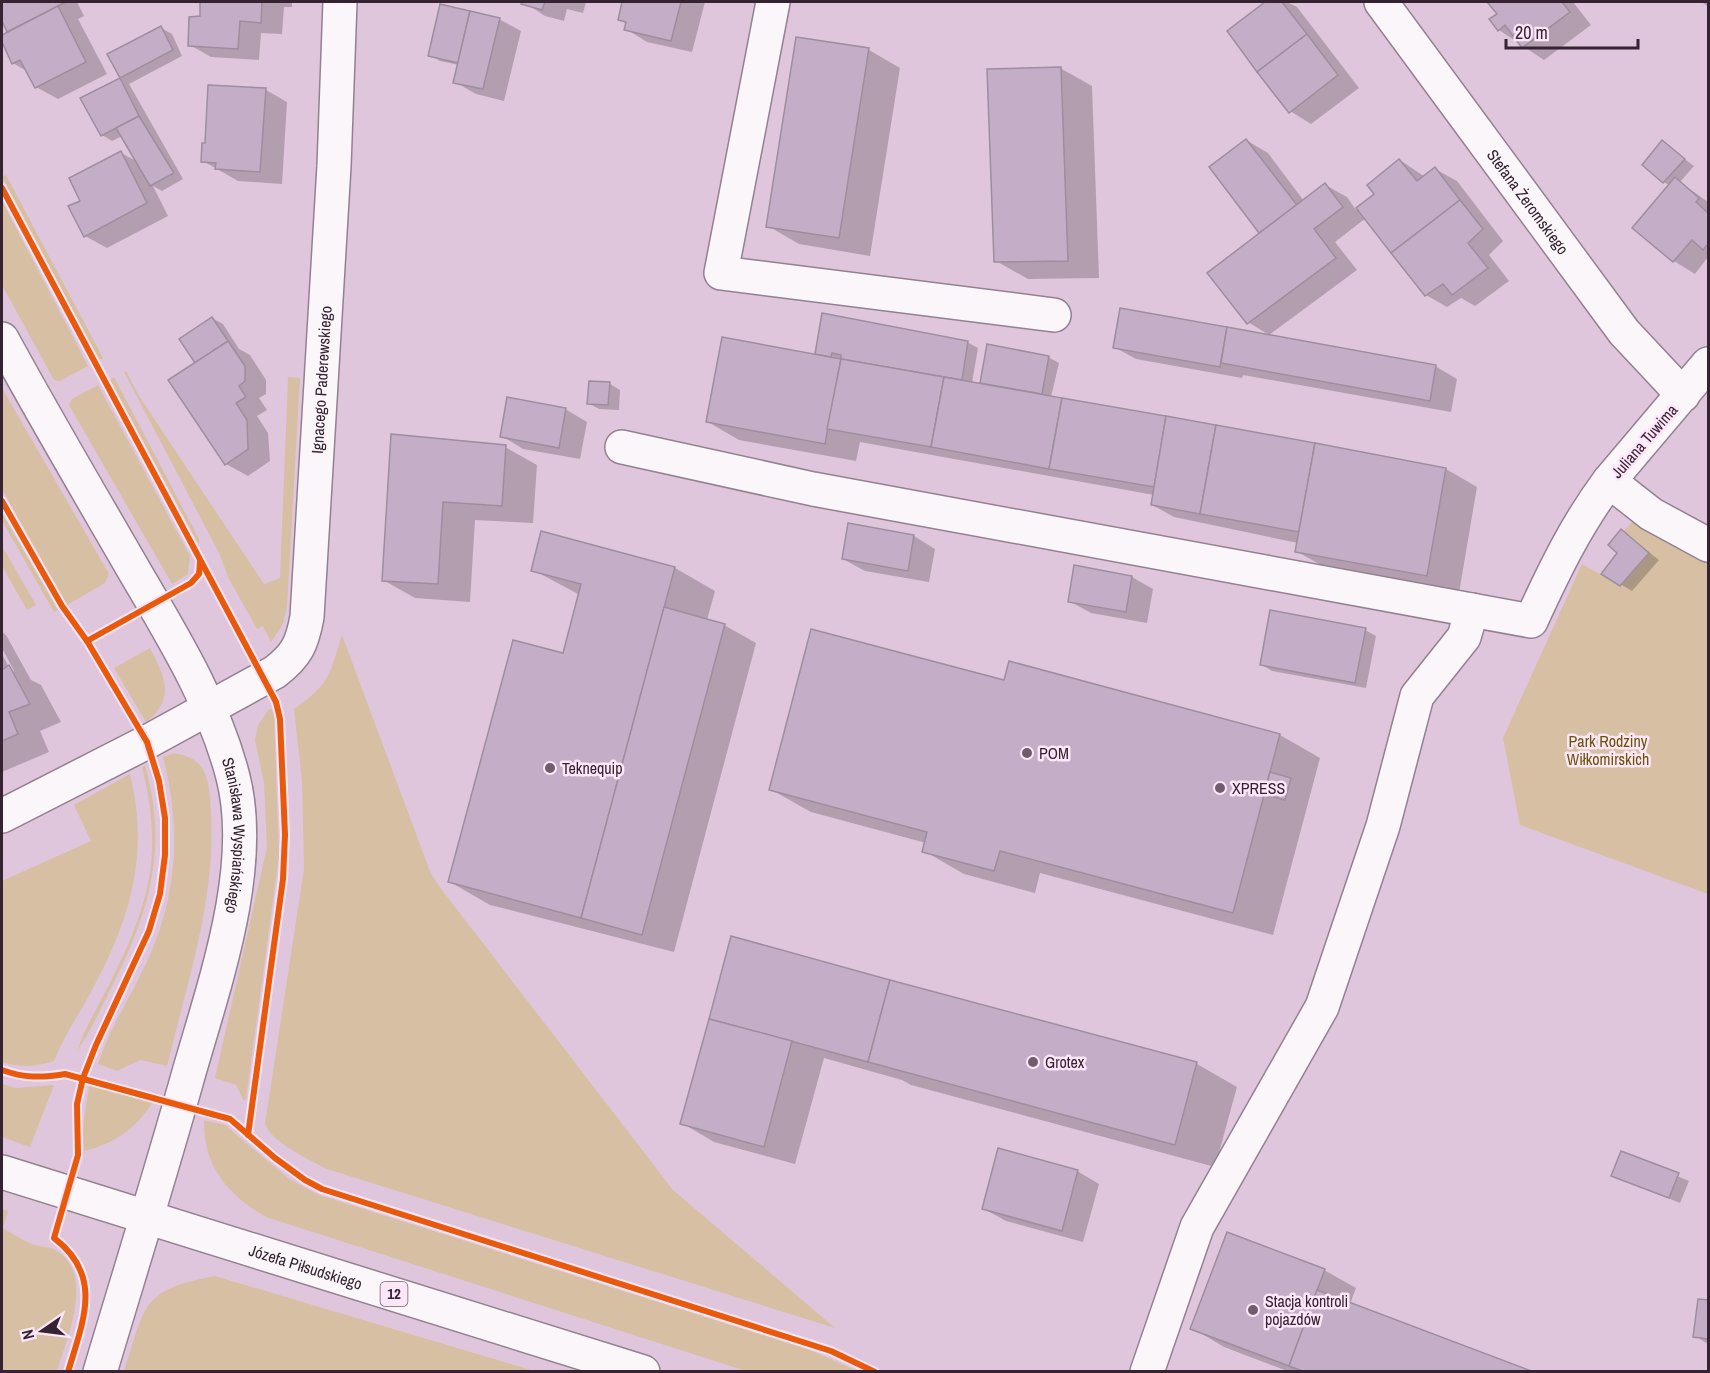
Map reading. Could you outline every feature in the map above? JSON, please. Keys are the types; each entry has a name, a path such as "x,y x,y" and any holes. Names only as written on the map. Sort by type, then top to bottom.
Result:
{"street":[{"name":"Ignacego Paderewskiego","path":"2,816 274,672 289,661 302,641 307,617 332,202 340,2"},
{"path":"774,2 721,273 1054,315"},
{"name":"Stefana Żeromskiego","path":"1381,2 1624,332 1683,395"},
{"name":"Stanisława Wyspiańskiego","path":"2,339 166,624 209,708 234,780 239,820 237,868 231,914 213,989 100,1371"},
{"name":"Juliana Tuwima","path":"1708,364 1609,481 1651,514 1708,545"},
{"path":"622,447 813,489 1531,621 1562,553 1583,515 1609,481"},
{"path":"1147,1371 1197,1227 1323,1007 1383,826 1417,696 1464,637 1472,610"},
{"name":"Józefa Piłsudskiego","path":"2,1172 643,1371"}],"green space":[{"path":"6,175 103,358 99,360 2,177"},
{"path":"2,201 88,366 60,381 54,380 2,285"},
{"path":"126,371 139,396 264,584 280,578 288,377 300,378 287,607 283,624 271,642 263,626 257,629 229,579 219,553 124,372"},
{"path":"114,377 199,539 199,545 110,380"},
{"path":"98,385 190,556 188,574 172,584 69,405 72,399"},
{"path":"2,388 109,574 105,583 67,605 2,489"},
{"name":"Park Rodziny Wiłkomirskich","path":"1654,496 1708,526 1708,894 1520,825 1503,738 1582,564 1621,586 1649,553 1624,531"},
{"path":"2,513 58,610 54,612 2,521"},
{"path":"2,546 36,605 27,610 2,566"},
{"path":"342,635 431,874 442,890 673,1190 835,1328 327,1169 292,1150 269,1131 265,1124 304,869 302,781 294,709 322,685 331,669"},
{"path":"150,648 165,687 161,705 146,722 114,668"},
{"path":"269,709 274,710 279,856 244,1101 236,1085 215,1078 267,847 264,783 255,740 258,725"},
{"path":"174,753 193,759 205,773 208,784 211,845 205,909 167,1066 140,1060 117,1071 98,1064 159,933 171,883 174,833 169,783 163,757"},
{"path":"145,766 152,796 155,852 145,906 125,959 96,1019 77,1051 134,930 149,879 152,827 142,767"},
{"path":"130,774 136,804 137,860 126,913 105,965 54,1061 28,1066 2,1062 2,881 91,841 74,805"},
{"path":"2,1084 16,1088 54,1085 30,1147 2,1137"},
{"path":"89,1086 153,1102 124,1134 106,1144 84,1151 83,1126"},
{"path":"204,1120 225,1125 289,1179 319,1195 810,1350 857,1371 746,1371 266,1217 240,1199 220,1178 208,1151"},
{"path":"2,1209 8,1211 3,1228 32,1244 55,1250 67,1260 74,1274 75,1307 57,1371 2,1371"},
{"path":"215,1276 534,1371 124,1371 137,1330 150,1304 172,1287"}],"building":[{"path":"2,2 64,3 7,32 2,21"},
{"path":"200,2 262,2 261,23 240,21 238,49 188,46 189,17 200,16"},
{"path":"522,2 545,2 542,10 521,4"},
{"path":"622,2 681,2 671,41 624,30 626,22 618,20"},
{"path":"1265,2 1282,2 1307,34 1257,72 1227,31"},
{"path":"1487,2 1562,2 1570,12 1522,48 1505,25 1498,31 1489,19 1497,14"},
{"path":"440,4 470,11 458,63 428,56"},
{"path":"58,6 86,62 35,88 20,60 12,64 2,42 2,35"},
{"path":"470,11 500,18 483,89 453,83"},
{"path":"161,26 173,50 120,78 107,54"},
{"path":"1307,34 1338,75 1289,113 1257,72"},
{"path":"796,37 869,48 839,238 766,227"},
{"path":"1061,67 1068,261 994,262 987,69"},
{"path":"120,78 139,116 101,136 80,98"},
{"path":"208,85 266,88 260,172 215,169 216,163 201,162 202,143 205,143"},
{"path":"139,116 174,173 150,186 116,128"},
{"path":"1246,139 1297,205 1259,233 1209,167"},
{"path":"1662,140 1685,159 1663,183 1642,165"},
{"path":"121,151 147,203 84,237 68,206 80,201 69,178"},
{"path":"1399,159 1417,181 1435,167 1460,200 1391,253 1356,208 1374,194 1367,185"},
{"path":"1675,177 1699,198 1696,202 1708,213 1708,244 1703,250 1692,240 1673,262 1632,228"},
{"path":"1325,183 1343,207 1314,229 1336,258 1247,324 1207,273"},
{"path":"1460,200 1483,229 1468,243 1488,268 1452,295 1443,284 1425,296 1391,253"},
{"path":"1120,308 1227,327 1220,367 1113,348"},
{"path":"822,313 968,341 962,380 841,359 841,355 832,353 831,357 815,354"},
{"path":"212,317 228,341 195,363 179,339"},
{"path":"1227,327 1436,365 1430,401 1221,363"},
{"path":"722,337 841,359 825,444 706,422"},
{"path":"228,341 245,366 245,381 239,386 246,397 236,403 247,420 248,449 225,465 168,380"},
{"path":"987,344 1049,356 1042,394 980,383"},
{"path":"841,359 944,377 931,447 827,429"},
{"path":"944,377 1062,398 1049,469 931,447"},
{"path":"589,381 610,382 608,405 587,404"},
{"path":"507,397 566,408 559,448 500,437"},
{"path":"1062,398 1166,416 1154,487 1049,469"},
{"path":"1166,416 1216,425 1200,514 1151,505"},
{"path":"1216,425 1315,443 1299,532 1200,514"},
{"path":"391,434 506,445 502,506 443,502 438,584 382,581"},
{"path":"1315,443 1446,468 1427,576 1295,552"},
{"path":"848,523 914,535 908,571 842,559"},
{"path":"1621,529 1649,553 1620,586 1601,574 1617,553 1608,545"},
{"name":"Teknequip","path":"541,531 675,567 581,918 448,882 513,640 563,653 581,584 531,571"},
{"path":"1074,565 1132,576 1126,612 1068,602"},
{"path":"664,607 725,624 642,935 581,918"},
{"path":"1270,610 1366,628 1355,683 1260,665"},
{"name":"POM","path":"811,629 1004,680 1009,661 1280,734 1233,913 1000,851 994,871 922,852 927,832 769,790"},
{"path":"9,665 30,704 9,712 18,734 2,741 2,670"},
{"path":"1270,772 1291,778 1285,800 1264,794"},
{"path":"731,936 890,980 868,1062 709,1019"},
{"name":"Grotex","path":"890,980 1197,1062 1175,1145 868,1062"},
{"path":"709,1019 792,1041 764,1147 680,1124"},
{"path":"998,1148 1078,1170 1062,1231 982,1209"},
{"path":"1621,1151 1679,1173 1669,1198 1611,1176"},
{"name":"Stacja kontroli pojazdów","path":"1227,1232 1325,1269 1289,1366 1190,1329"},
{"path":"1317,1290 1534,1372 1305,1372 1289,1366"},
{"path":"1698,1299 1708,1300 1708,1339 1693,1337"}],"cycle path":[{"path":"2,188 276,702 280,719 285,835 283,879 248,1135"},
{"path":"2,501 62,606 87,641 147,742 159,781 165,818 165,855 160,894 149,931 96,1045 83,1078 77,1104 78,1155 54,1238 70,1253 79,1268 84,1284 83,1317 68,1372"},
{"path":"87,641 191,583 199,574 200,562"},
{"path":"2,1070 18,1075 33,1076 65,1074 230,1119 275,1158 305,1180 322,1189 831,1351 875,1372"}],"place":[{"name":"POM","path":"1027,753"},
{"name":"Teknequip","path":"550,768"},
{"name":"XPRESS","path":"1220,788"},
{"name":"Grotex","path":"1033,1062"},
{"name":"Stacja kontroli pojazdów","path":"1253,1310"}]}
